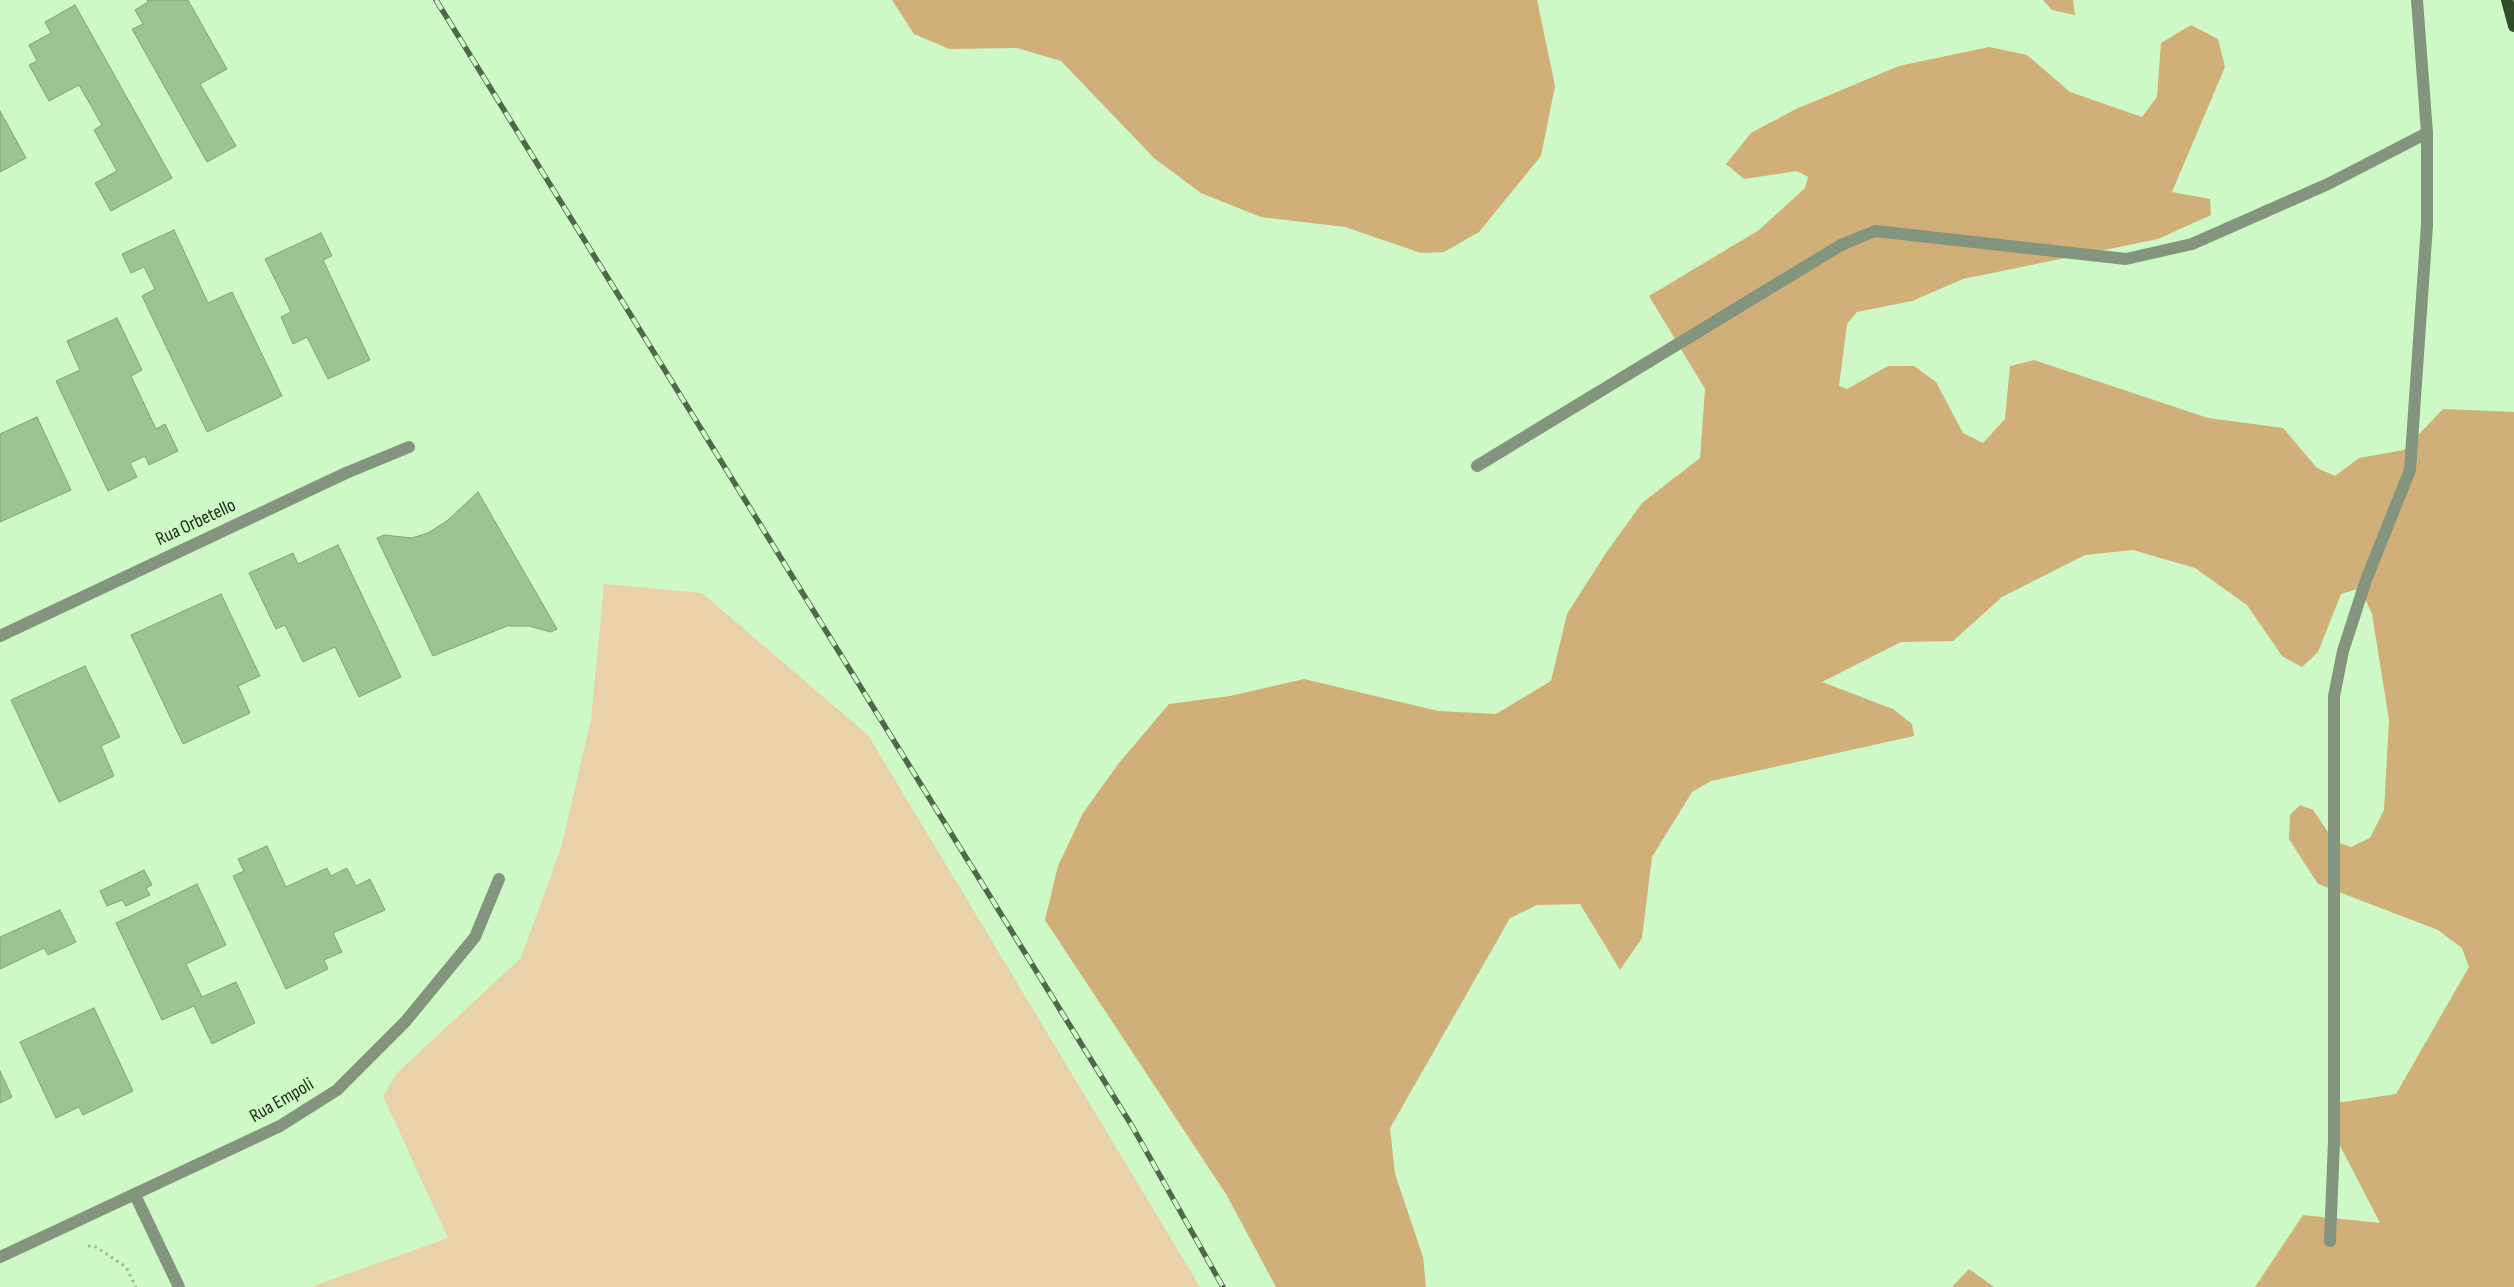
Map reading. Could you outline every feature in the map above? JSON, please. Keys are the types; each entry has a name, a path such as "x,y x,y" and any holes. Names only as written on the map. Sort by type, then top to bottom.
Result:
{"main road":[{"path":"2507,0 2514,26"}],"street":[{"path":"2330,1241 2334,1141 2332,811 2334,696 2343,651 2360,598 2410,470 2427,225 2427,133 2417,0"},
{"path":"1477,466 1840,245 1875,231 2126,258 2192,244 2328,184 2427,133"},
{"name":"Rua Orbetello","path":"0,636 346,473 409,447"},
{"name":"Rua Empoli","path":"0,1257 280,1126 337,1090 405,1022 475,937 499,879"},
{"path":"135,1195 179,1287"}],"path":[{"path":"86,1246 96,1247 126,1268 136,1287"}],"shaded area":[{"path":"892,0 1537,0 1555,86 1541,156 1479,232 1444,252 1421,253 1345,227 1261,217 1201,193 1154,158 1061,61 1017,48 949,49 914,34"},
{"path":"2043,0 2073,0 2075,15 2052,10"},
{"path":"2191,25 2218,39 2225,67 2172,192 2210,199 2211,215 2158,239 1963,279 1912,301 1857,312 1847,324 1839,386 1847,389 1888,366 1914,366 1936,382 1963,433 1983,443 2005,419 2010,366 2034,360 2208,418 2283,428 2317,468 2335,476 2359,458 2404,450 2443,409 2514,412 2514,1287 2255,1287 2303,1215 2380,1223 2333,1132 2330,1104 2396,1094 2469,967 2462,948 2438,930 2318,884 2289,839 2290,815 2300,805 2313,810 2334,841 2351,847 2370,838 2384,810 2389,720 2372,614 2360,588 2341,594 2318,652 2302,667 2282,656 2247,605 2195,568 2133,550 2085,555 2002,597 1953,641 1901,642 1822,682 1893,709 1912,724 1914,736 1711,781 1692,792 1652,857 1642,938 1620,970 1580,904 1537,905 1510,918 1390,1128 1395,1174 1423,1257 1426,1287 1276,1287 1226,1194 1045,920 1058,866 1083,813 1119,763 1169,704 1230,696 1304,679 1438,711 1496,714 1551,681 1567,614 1606,553 1642,503 1700,458 1705,389 1649,296 1759,230 1805,188 1808,177 1797,171 1744,179 1726,164 1751,133 1796,109 1899,66 1989,47 2027,55 2070,92 2142,117 2157,97 2161,43"},
{"path":"604,584 702,593 868,735 1200,1287 311,1287 448,1238 383,1096 398,1072 521,958 561,848 591,720"},
{"path":"1969,1269 1994,1287 1952,1287"}],"building":[{"path":"147,0 188,0 227,69 200,84 236,146 207,162 132,29 143,24 135,10 148,2"},
{"path":"75,5 172,178 111,211 95,183 117,171 94,130 102,125 79,85 49,101 29,65 37,61 29,45 51,33 45,22"},
{"path":"0,111 26,158 0,172"},
{"path":"174,230 208,303 232,292 282,396 207,432 142,296 155,289 144,267 131,273 122,254"},
{"path":"321,233 332,256 323,260 370,360 328,379 307,337 293,344 281,317 291,312 265,259"},
{"path":"117,318 142,370 131,376 156,429 165,424 178,451 149,465 145,456 130,463 137,477 108,491 56,381 80,370 67,341"},
{"path":"37,417 71,490 0,522 0,434"},
{"path":"478,492 557,629 551,632 529,626 507,626 433,656 377,538 384,535 412,538 428,533 448,520"},
{"path":"338,545 401,677 359,697 335,647 303,662 285,625 276,629 249,573 293,553 298,564"},
{"path":"221,594 260,676 238,686 250,713 183,744 131,635"},
{"path":"85,666 120,737 101,746 114,776 59,802 11,700"},
{"path":"267,846 286,887 327,868 331,876 347,868 356,886 370,879 385,910 333,933 342,952 324,960 328,969 286,989 233,876 244,871 238,859"},
{"path":"144,870 152,885 146,888 150,895 126,906 122,900 107,906 100,891"},
{"path":"197,884 226,945 186,964 202,997 236,982 255,1023 212,1044 194,1006 162,1020 116,923"},
{"path":"60,910 76,942 48,955 44,948 0,969 0,937"},
{"path":"94,1008 133,1091 83,1115 79,1107 56,1118 20,1042"},
{"path":"0,1071 12,1097 0,1103"}],"railway":[{"path":"436,0 1132,1126 1223,1287"}]}
